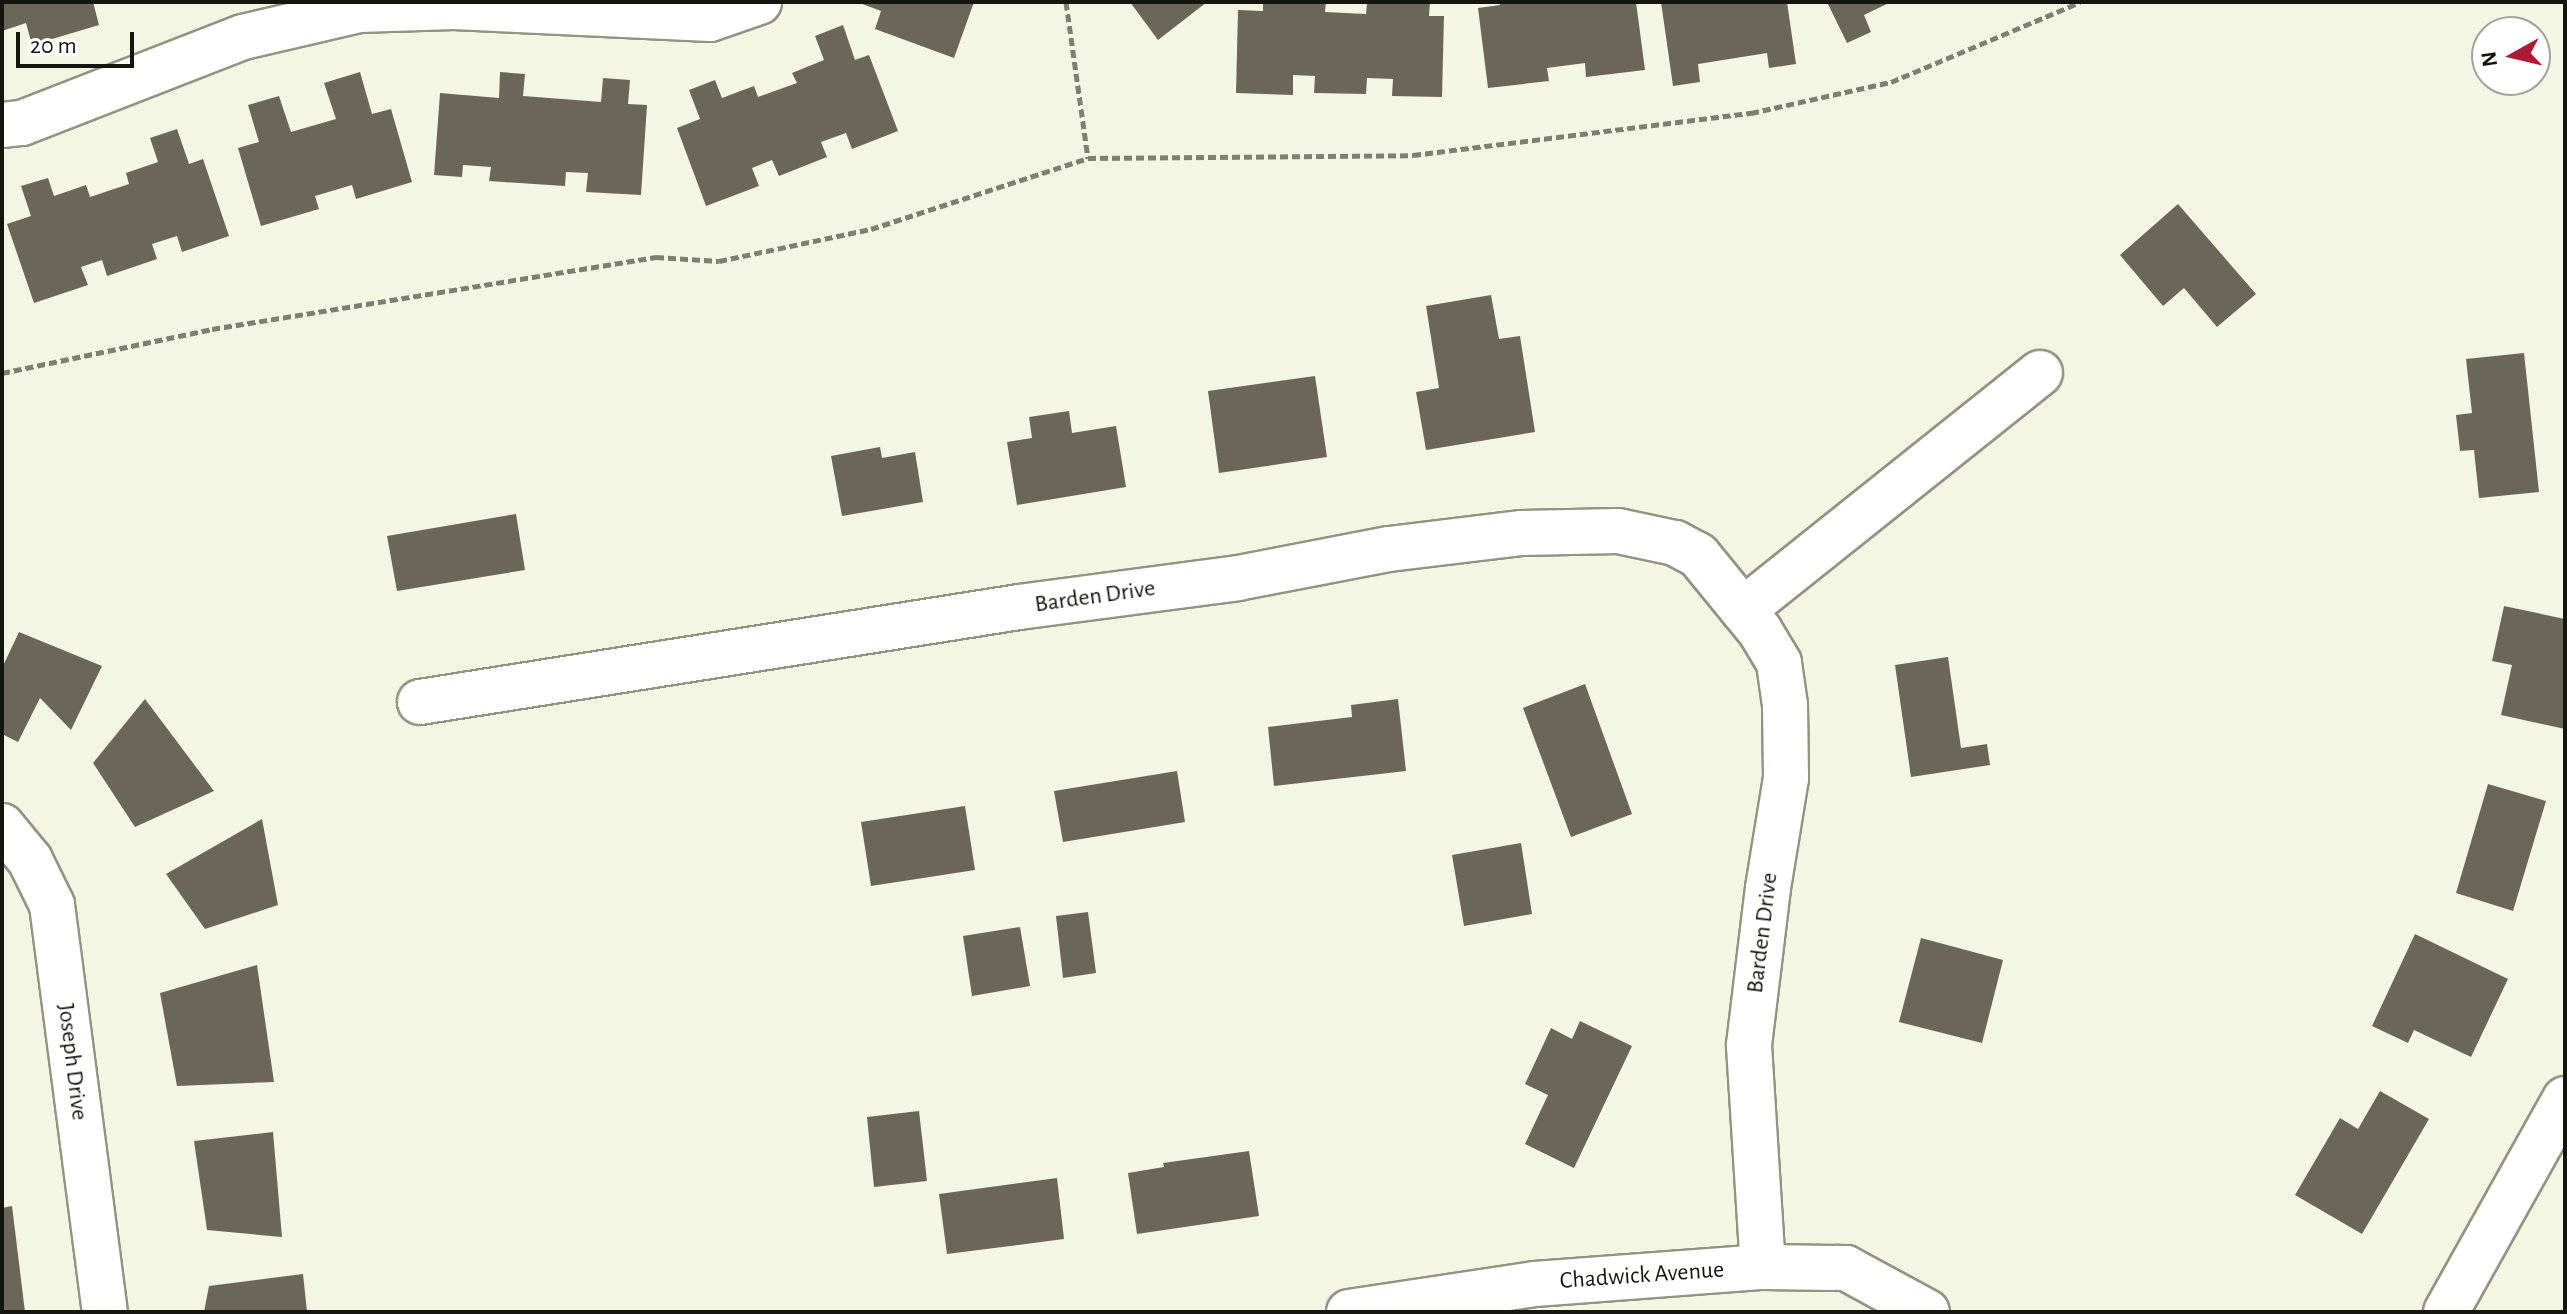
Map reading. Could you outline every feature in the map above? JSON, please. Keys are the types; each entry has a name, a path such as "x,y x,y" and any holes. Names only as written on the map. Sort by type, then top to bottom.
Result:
{"street":[{"path":"2,125 22,123 243,37 359,10 454,7 710,19 759,2"},
{"path":"1743,610 2040,373"},
{"name":"Barden Drive","path":"420,702 1019,607 1238,578 1389,549 1522,533 1618,531 1675,543 1698,555 1743,610 1779,663 1785,705 1786,778 1768,888 1749,1046 1763,1267"},
{"name":"Joseph Drive","path":"2,826 30,860 52,905 105,1312"},
{"path":"2446,1312 2565,1099"},
{"name":"Chadwick Avenue","path":"1349,1312 1538,1298 1763,1267 1846,1268 1927,1312"}],"path":[{"path":"1066,2 1088,158"},
{"path":"2,373 212,329 656,257 719,261 871,229 1088,158 1413,155 1751,113 1891,82 2080,2"}],"building":[{"path":"2,2 93,2 99,25 32,45 26,23 2,31"},
{"path":"857,2 974,2 954,58 875,29 881,11"},
{"path":"1130,2 1207,2 1158,40"},
{"path":"1263,2 1326,2 1325,12 1366,14 1367,3 1430,2 1429,16 1444,16 1442,97 1392,96 1393,79 1367,78 1366,94 1314,93 1315,76 1293,75 1293,95 1236,93 1238,10 1263,11"},
{"path":"1499,2 1636,2 1645,70 1586,77 1585,63 1547,68 1549,81 1488,88 1478,8 1500,5"},
{"path":"1661,2 1787,2 1796,64 1769,68 1767,53 1698,64 1700,82 1673,86"},
{"path":"1827,2 1891,2 1864,15 1871,32 1847,43"},
{"path":"843,25 855,60 869,55 898,131 852,149 846,133 821,142 827,157 779,176 772,160 752,168 759,186 706,206 677,128 700,119 689,90 715,80 722,98 754,86 758,97 797,83 792,73 824,60 815,36"},
{"path":"360,72 372,114 391,109 412,182 356,199 352,185 315,196 319,209 261,226 238,148 259,142 248,105 279,96 291,132 336,119 324,83"},
{"path":"500,72 525,74 523,96 601,102 603,78 630,80 628,104 647,105 641,195 586,192 588,173 566,172 565,186 489,181 491,167 463,165 462,177 434,175 440,93 499,98"},
{"path":"177,129 189,164 203,159 229,236 182,252 177,236 152,244 157,259 107,276 102,260 81,267 88,285 34,303 7,224 31,216 21,186 48,178 54,196 86,185 90,197 129,184 126,173 158,162 150,138"},
{"path":"2178,204 2256,294 2217,327 2184,288 2163,306 2120,255"},
{"path":"1491,295 1499,339 1520,336 1535,432 1426,450 1416,392 1439,388 1426,306"},
{"path":"2524,353 2539,492 2479,498 2474,450 2460,451 2456,415 2472,413 2466,359"},
{"path":"1315,376 1327,457 1219,473 1208,391"},
{"path":"1069,411 1072,433 1116,426 1126,487 1017,505 1007,442 1032,438 1029,417"},
{"path":"880,447 882,458 915,452 923,502 842,516 831,456"},
{"path":"516,514 525,570 397,591 387,536"},
{"path":"2504,606 2565,619 2565,729 2501,715 2512,665 2492,661"},
{"path":"19,632 102,666 71,730 40,698 18,742 2,734 2,668"},
{"path":"1948,657 1961,748 1987,744 1990,765 1911,777 1895,665"},
{"path":"1585,684 1632,814 1571,837 1523,708"},
{"path":"145,699 214,791 135,827 93,763"},
{"path":"1398,699 1406,771 1274,786 1268,727 1352,717 1351,705"},
{"path":"1177,771 1185,822 1063,842 1054,791"},
{"path":"2488,784 2546,801 2513,911 2456,893"},
{"path":"965,806 975,870 871,886 861,822"},
{"path":"262,819 278,905 205,929 166,874"},
{"path":"1521,843 1532,914 1464,926 1452,855"},
{"path":"1088,912 1096,973 1063,978 1056,916"},
{"path":"1020,927 1030,986 972,996 963,936"},
{"path":"2415,934 2508,979 2471,1057 2414,1030 2408,1043 2372,1026"},
{"path":"1921,938 2003,960 1982,1043 1899,1022"},
{"path":"257,965 274,1082 177,1086 160,993"},
{"path":"1580,1021 1632,1046 1574,1168 1525,1144 1548,1095 1525,1084 1551,1028 1572,1039"},
{"path":"2380,1091 2429,1119 2362,1234 2295,1195 2340,1118 2358,1129"},
{"path":"919,1111 927,1181 874,1187 867,1117"},
{"path":"273,1132 282,1237 207,1230 194,1141"},
{"path":"1249,1151 1259,1216 1137,1234 1128,1173 1164,1167 1163,1163"},
{"path":"1057,1178 1064,1239 947,1254 939,1194"},
{"path":"12,1206 25,1312 2,1312 2,1208"},
{"path":"303,1274 307,1312 204,1312 209,1286"}]}
